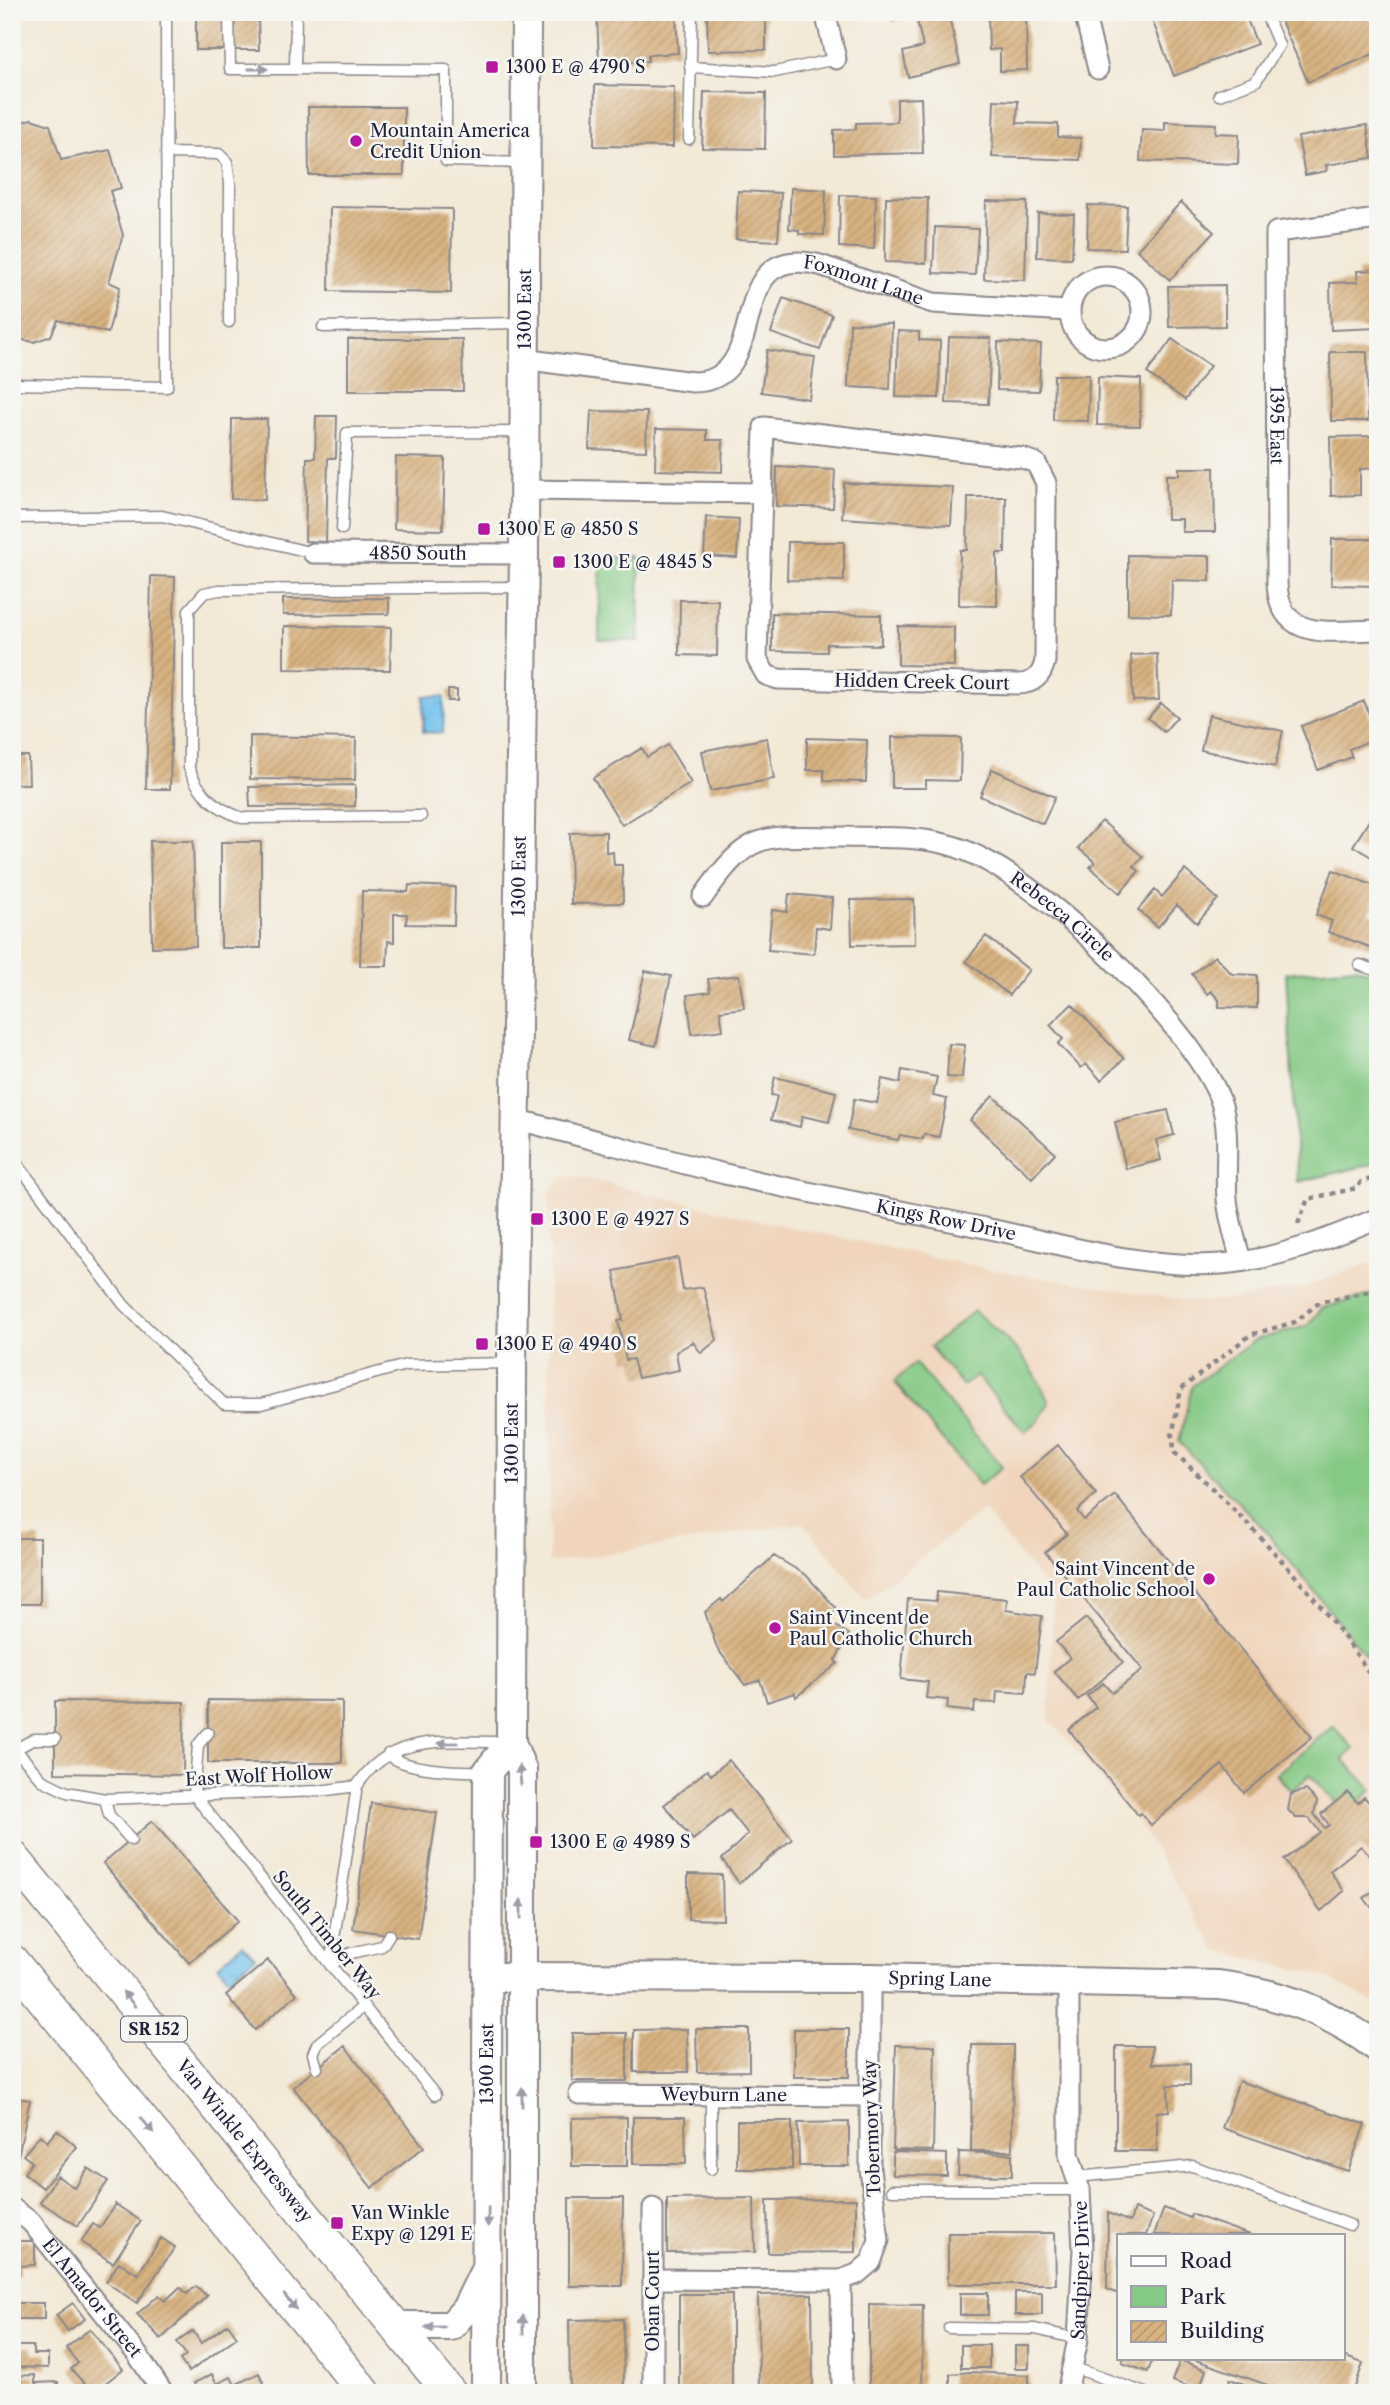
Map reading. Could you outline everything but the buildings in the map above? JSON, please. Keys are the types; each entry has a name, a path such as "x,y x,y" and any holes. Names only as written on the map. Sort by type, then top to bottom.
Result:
{"main road":[{"name":"1300 East","path":"522,2393 522,1770 511,1742 512,1363 524,587 526,12"},
{"path":"488,1771 511,1742"},
{"name":"1300 East","path":"486,2393 488,1771"},
{"name":"Van Winkle Expressway","path":"12,1856 450,2393"},
{"path":"12,1961 365,2393"},
{"name":"Spring Lane","path":"487,1977 870,1978 1199,1983 1261,1991 1319,2011 1378,2048"},
{"path":"395,2326 451,2326 466,2309 488,2263"}],"street":[{"path":"825,12 836,59"},
{"path":"1084,12 1098,69"},
{"name":"1395 East","path":"1378,219 1276,232 1277,582 1285,617 1293,624 1315,629 1378,630"},
{"name":"Foxmont Lane","path":"523,359 693,382 712,380 728,371 737,359 756,289 768,274 793,263 820,265 933,303 1069,312"},
{"name":"Hidden Creek Court","path":"764,427 1022,458 1036,463 1046,483 1045,661 1040,674 1030,682 1018,684 778,679 766,675 757,659 762,494 764,427"},
{"path":"524,490 762,494"},
{"name":"4850 South","path":"313,553 524,554"},
{"name":"Rebecca Circle","path":"702,897 740,849 773,836 906,838 938,843 971,853 1026,885 1095,944 1129,978 1189,1049 1216,1088 1226,1123 1227,1201 1241,1261"},
{"name":"Kings Row Drive","path":"515,1119 740,1177 1115,1255 1185,1264 1241,1261 1294,1250 1378,1218"},
{"name":"Tobermory Way","path":"841,2280 865,2269 878,2248 870,2169 870,1978"},
{"name":"Sandpiper Drive","path":"1067,2393 1078,2339 1083,2249 1078,2183 1069,2154 1069,1981"},
{"name":"Weyburn Lane","path":"579,2094 870,2096"},
{"name":"El Amador Street","path":"12,2208 31,2222 137,2354 163,2393"},
{"name":"Oban Court","path":"653,2208 653,2393"},
{"path":"653,2279 841,2280 842,2393"}],"lane":[{"path":"12,384 167,387 166,12"},
{"path":"229,12 230,69 446,70 446,161 525,163"},
{"path":"295,69 296,12"},
{"path":"689,139 692,12"},
{"path":"1219,95 1256,81 1279,44 1265,12"},
{"path":"690,67 775,72 836,59"},
{"path":"166,153 219,154 227,162 230,183 229,322"},
{"path":"323,327 524,323"},
{"path":"342,529 347,433 524,432"},
{"path":"12,518 162,516 313,553"},
{"path":"421,816 242,818 223,811 206,799 194,783 188,768 189,610 204,593 219,590 524,587"},
{"path":"1360,965 1378,971"},
{"path":"12,1146 19,1166 124,1306 224,1404 261,1404 407,1365 512,1363"},
{"path":"194,1795 198,1745 208,1733"},
{"path":"14,1747 34,1739 55,1739"},
{"name":"East Wolf Hollow","path":"14,1747 42,1780 67,1792 105,1799 319,1791 357,1786 368,1769 401,1747 427,1743 511,1742"},
{"path":"388,1754 395,1762 434,1770 488,1771"},
{"path":"330,1965 357,1786"},
{"name":"South Timber Way","path":"194,1795 435,2095"},
{"path":"105,1799 110,1815 131,1840"},
{"path":"330,1965 351,1953 382,1946 389,1935"},
{"path":"317,2068 313,2054 317,2044 364,2006"},
{"path":"711,2095 711,2169"},
{"path":"892,2190 1078,2183 1193,2166 1350,2225"},
{"path":"949,2328 1035,2329 1078,2339"},
{"path":"1072,2367 1145,2393"}],"path":[{"path":"1298,1224 1308,1199 1357,1188 1361,1182 1378,1177"},
{"path":"1378,1290 1320,1302 1295,1322 1250,1335 1181,1389 1172,1436 1175,1453 1274,1552 1363,1664 1378,1687"}],"shaded area":[{"name":"Saint Vincent de Paul Catholic School","path":"575,1176 762,1221 989,1269 1193,1302 1230,1300 1304,1287 1378,1260 1378,2004 1321,1975 1217,1951 1140,1825 1049,1719 1053,1595 983,1510 866,1600 803,1523 549,1563 549,1192 562,1177"}],"green space":[{"path":"600,558 640,558 639,641 599,640"},
{"path":"1356,967 1378,975 1378,1163 1298,1182 1286,973"},
{"path":"1378,1293 1378,1671 1264,1529 1179,1442 1192,1386 1255,1340 1307,1326 1322,1308"},
{"path":"974,1311 1018,1351 1042,1387 1049,1403 1038,1421 1025,1432 977,1376 963,1386 930,1347"},
{"path":"915,1363 1002,1467 980,1485 894,1382"},
{"path":"1333,1726 1354,1749 1343,1759 1372,1790 1358,1803 1336,1803 1310,1775 1291,1791 1276,1774"}],"water":[{"path":"424,696 444,697 443,733 423,732"},
{"path":"243,1944 255,1957 229,1978 218,1965"}],"place":[{"name":"1300 E @ 4790 S","path":"492,67"},
{"name":"Mountain America Credit Union","path":"356,141"},
{"name":"1300 E @ 4850 S","path":"484,529"},
{"name":"1300 E @ 4845 S","path":"559,562"},
{"name":"1300 E @ 4927 S","path":"537,1219"},
{"name":"1300 E @ 4940 S","path":"482,1344"},
{"name":"Saint Vincent de Paul Catholic School","path":"1209,1579"},
{"name":"Saint Vincent de Paul Catholic Church","path":"775,1628"},
{"name":"1300 E @ 4989 S","path":"536,1842"},
{"name":"Van Winkle Expy @ 1291 E","path":"337,2223"}]}
